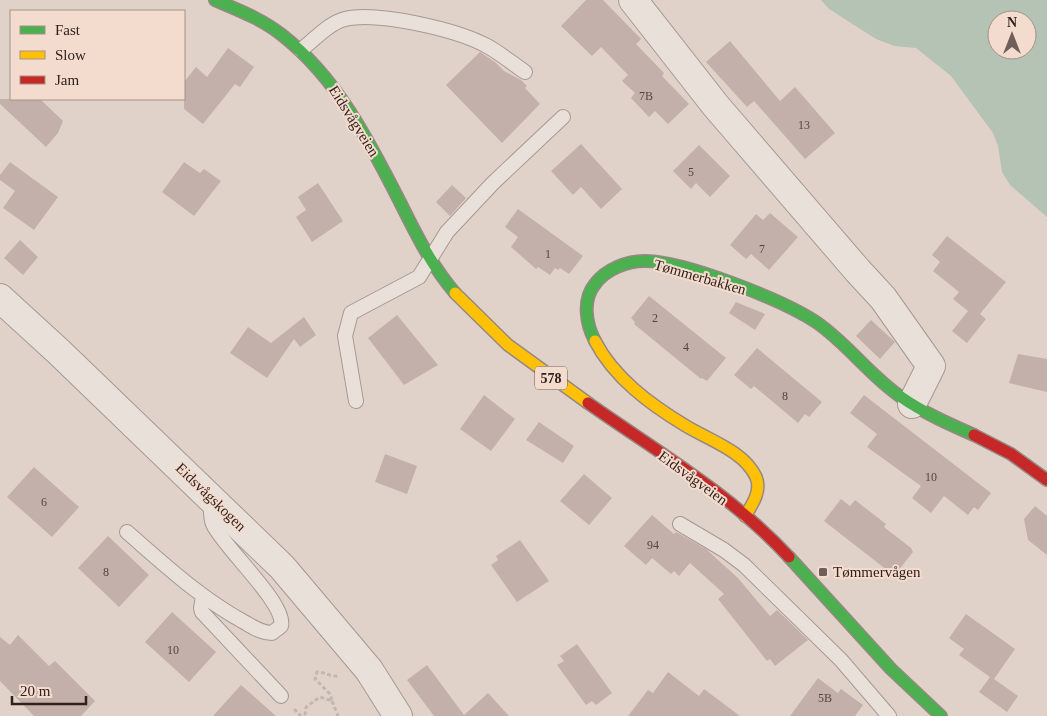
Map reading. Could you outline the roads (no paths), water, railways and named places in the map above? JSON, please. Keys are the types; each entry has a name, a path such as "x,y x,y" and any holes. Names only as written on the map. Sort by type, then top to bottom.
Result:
{"main road":[{"name":"Eidsvågveien","path":"215,0 264,21 301,50 339,92 354,116 430,260 466,306 515,351 745,516 779,547 900,679 940,716"},
{"name":"Tømmerbakken","path":"745,516 758,494 755,476 748,465 738,456 684,425 639,393 600,352 587,322 587,311 590,292 606,273 620,266 636,262 656,262 686,270 779,302 816,322 882,384 912,404 1000,448 1047,480"}],"street":[{"path":"633,0 716,106 858,271 884,298 926,358 931,366 912,404"},
{"name":"Eidsvågskogen","path":"0,298 59,352 282,567 369,670 398,716"}],"lane":[{"path":"301,50 345,19 375,18 426,25 475,41 525,72"},
{"path":"356,401 345,336 351,313 419,277 456,222 493,183 563,116"},
{"path":"127,532 203,597 262,632 272,633 281,626 281,618 273,602 212,522 212,498"},
{"path":"680,524 724,550 744,565 841,660 889,716"},
{"path":"203,597 200,608 202,612 281,696"}],"place":[{"name":"Tømmervågen","path":"823,572"}]}
